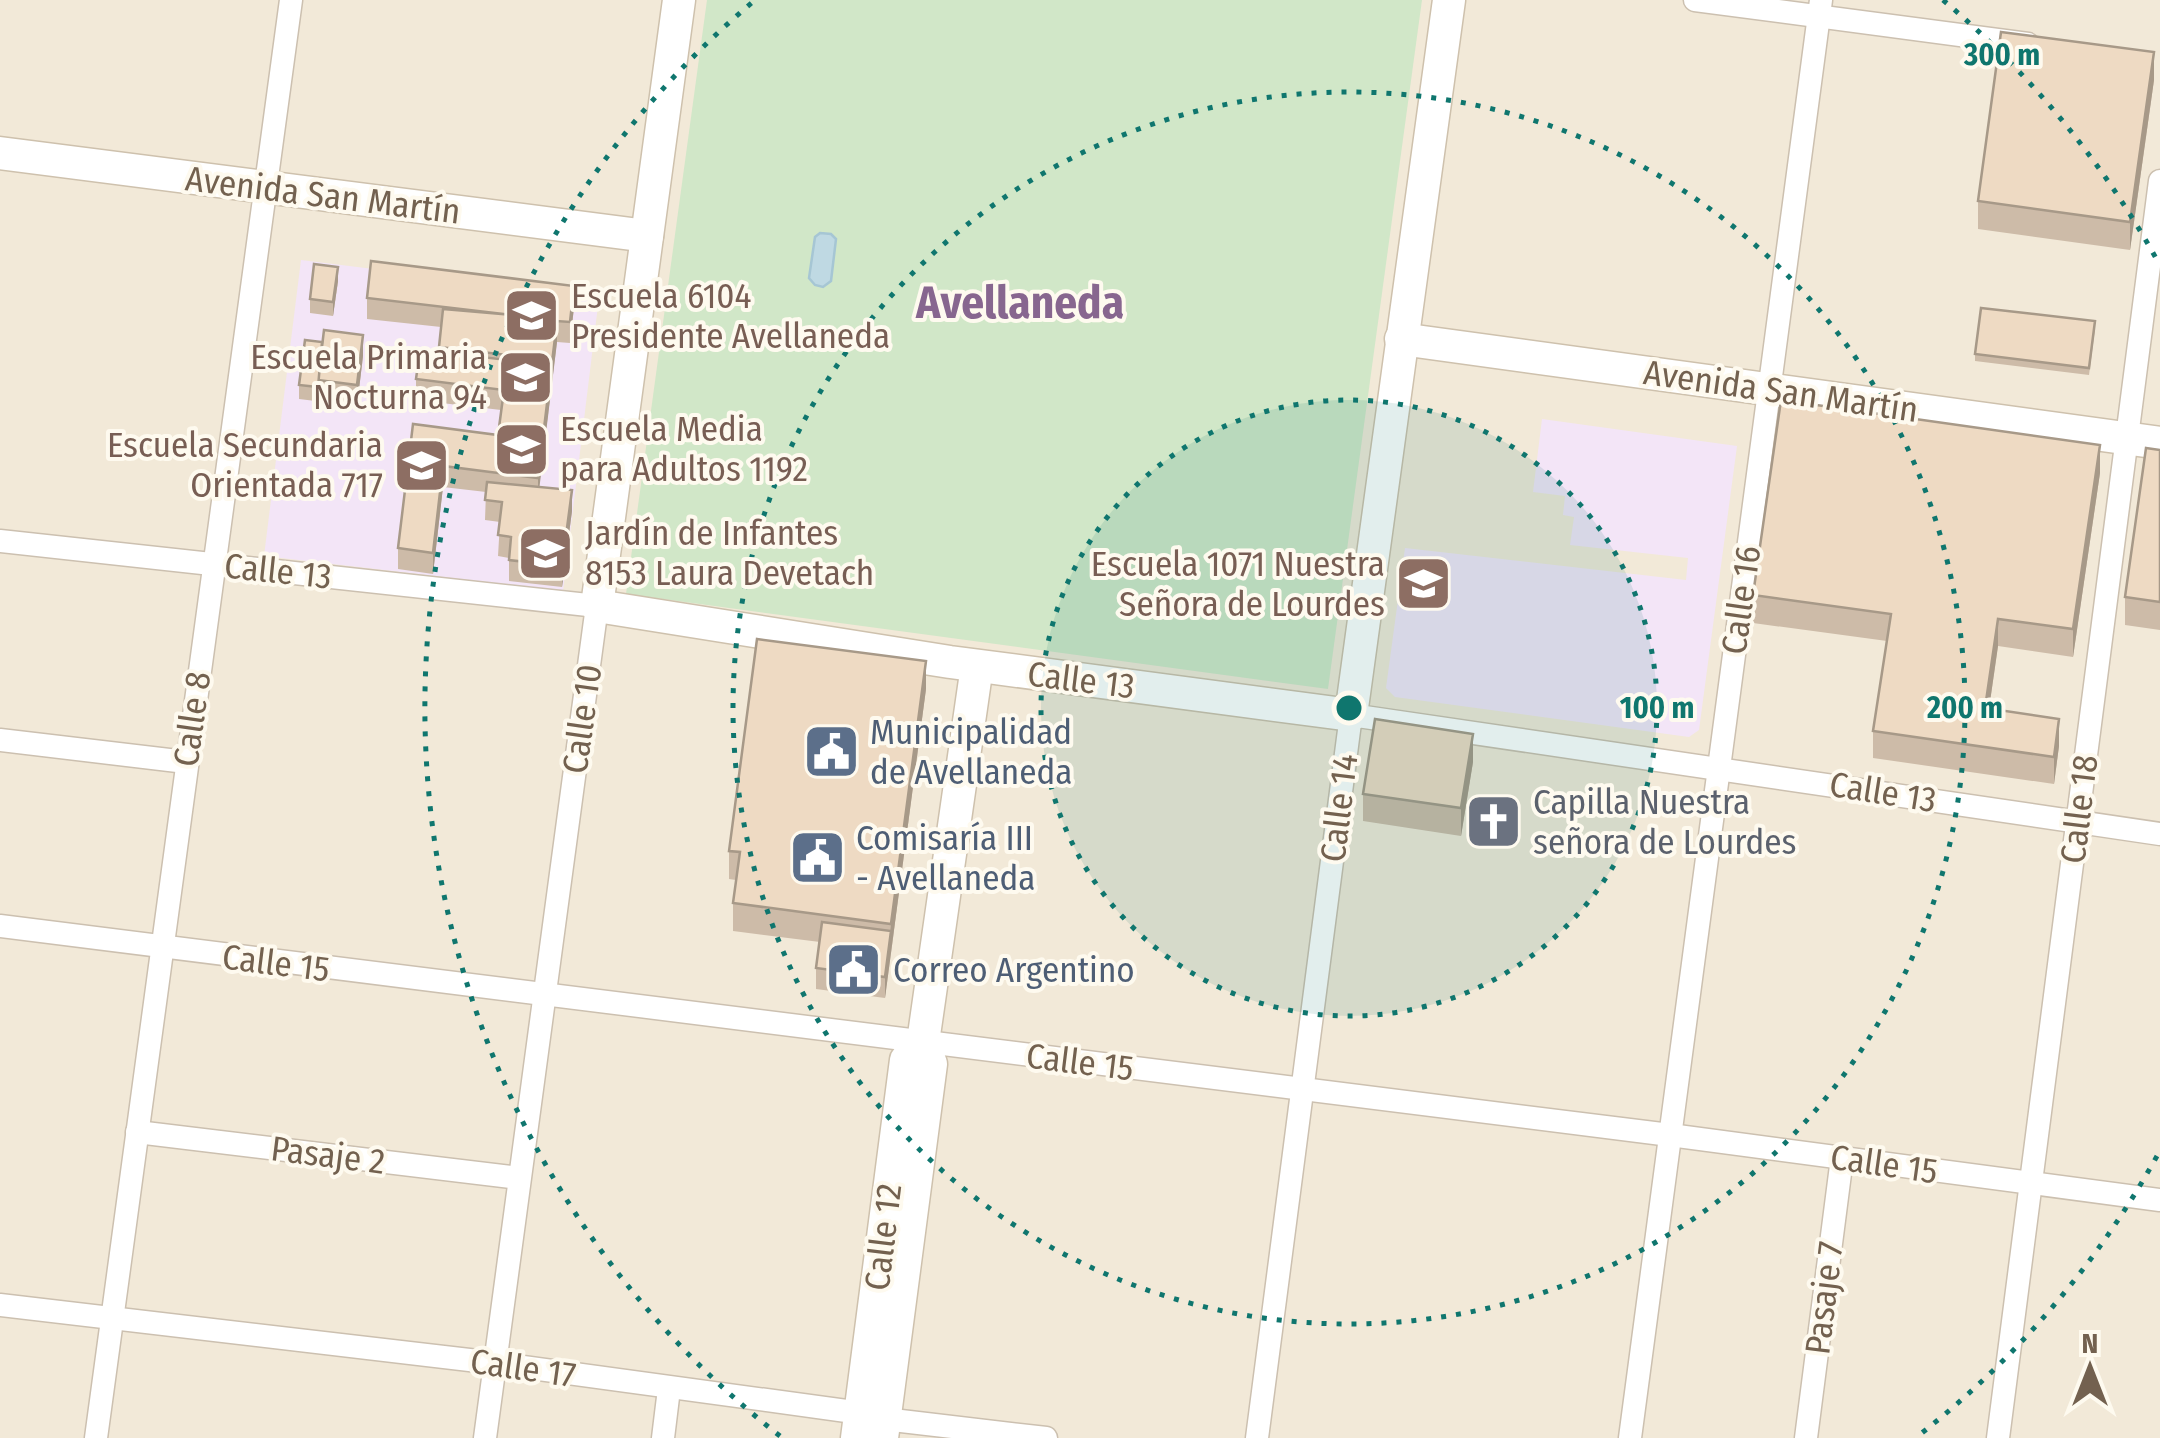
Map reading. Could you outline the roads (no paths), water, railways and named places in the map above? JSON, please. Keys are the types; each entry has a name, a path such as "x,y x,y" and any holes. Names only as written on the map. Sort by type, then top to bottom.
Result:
{"street":[{"name":"Calle 8","path":"96,1438 292,0"},
{"name":"Calle 10","path":"485,1438 679,0"},
{"name":"Calle 14","path":"1257,1438 1449,0"},
{"path":"1696,0 1820,8 2046,46"},
{"name":"Calle 16","path":"1630,1438 1820,8"},
{"name":"Avenida San Martín","path":"0,153 647,236"},
{"name":"Calle 18","path":"1998,1438 2160,180"},
{"name":"Avenida San Martín","path":"1402,339 2160,443"},
{"name":"Calle 13","path":"0,541 597,606 977,666 1352,715 2160,834"},
{"name":"Calle 12","path":"871,1427 906,1060 923,1042 977,666"},
{"path":"0,740 186,762"},
{"name":"Calle 15","path":"0,926 2160,1200"},
{"name":"Pasaje 2","path":"137,1132 519,1178"},
{"name":"Pasaje 7","path":"1806,1438 1842,1158"},
{"name":"Calle 17","path":"0,1305 495,1362 669,1389 871,1427 1046,1438"},
{"path":"663,1438 669,1389"}],"water":[{"path":"820,233 836,239 831,281 823,287 809,278 815,237"}],"place":[{"name":"Escuela 6104 Presidente Avellaneda","path":"532,316"},
{"name":"Escuela Primaria Nocturna 94","path":"526,377"},
{"name":"Escuela Media para Adultos 1192","path":"521,449"},
{"name":"Escuela Secundaria Orientada 717","path":"422,465"},
{"name":"Jardín de Infantes 8153 Laura Devetach","path":"546,553"},
{"name":"Escuela 1071 Nuestra Señora de Lourdes","path":"1424,584"},
{"name":"Municipalidad de Avellaneda","path":"831,752"},
{"name":"Capilla Nuestra señora de Lourdes","path":"1494,822"},
{"name":"Comisaría III - Avellaneda","path":"817,858"},
{"name":"Correo Argentino","path":"854,970"}],"district":[{"name":"Avellaneda","path":"1020,303"}]}
